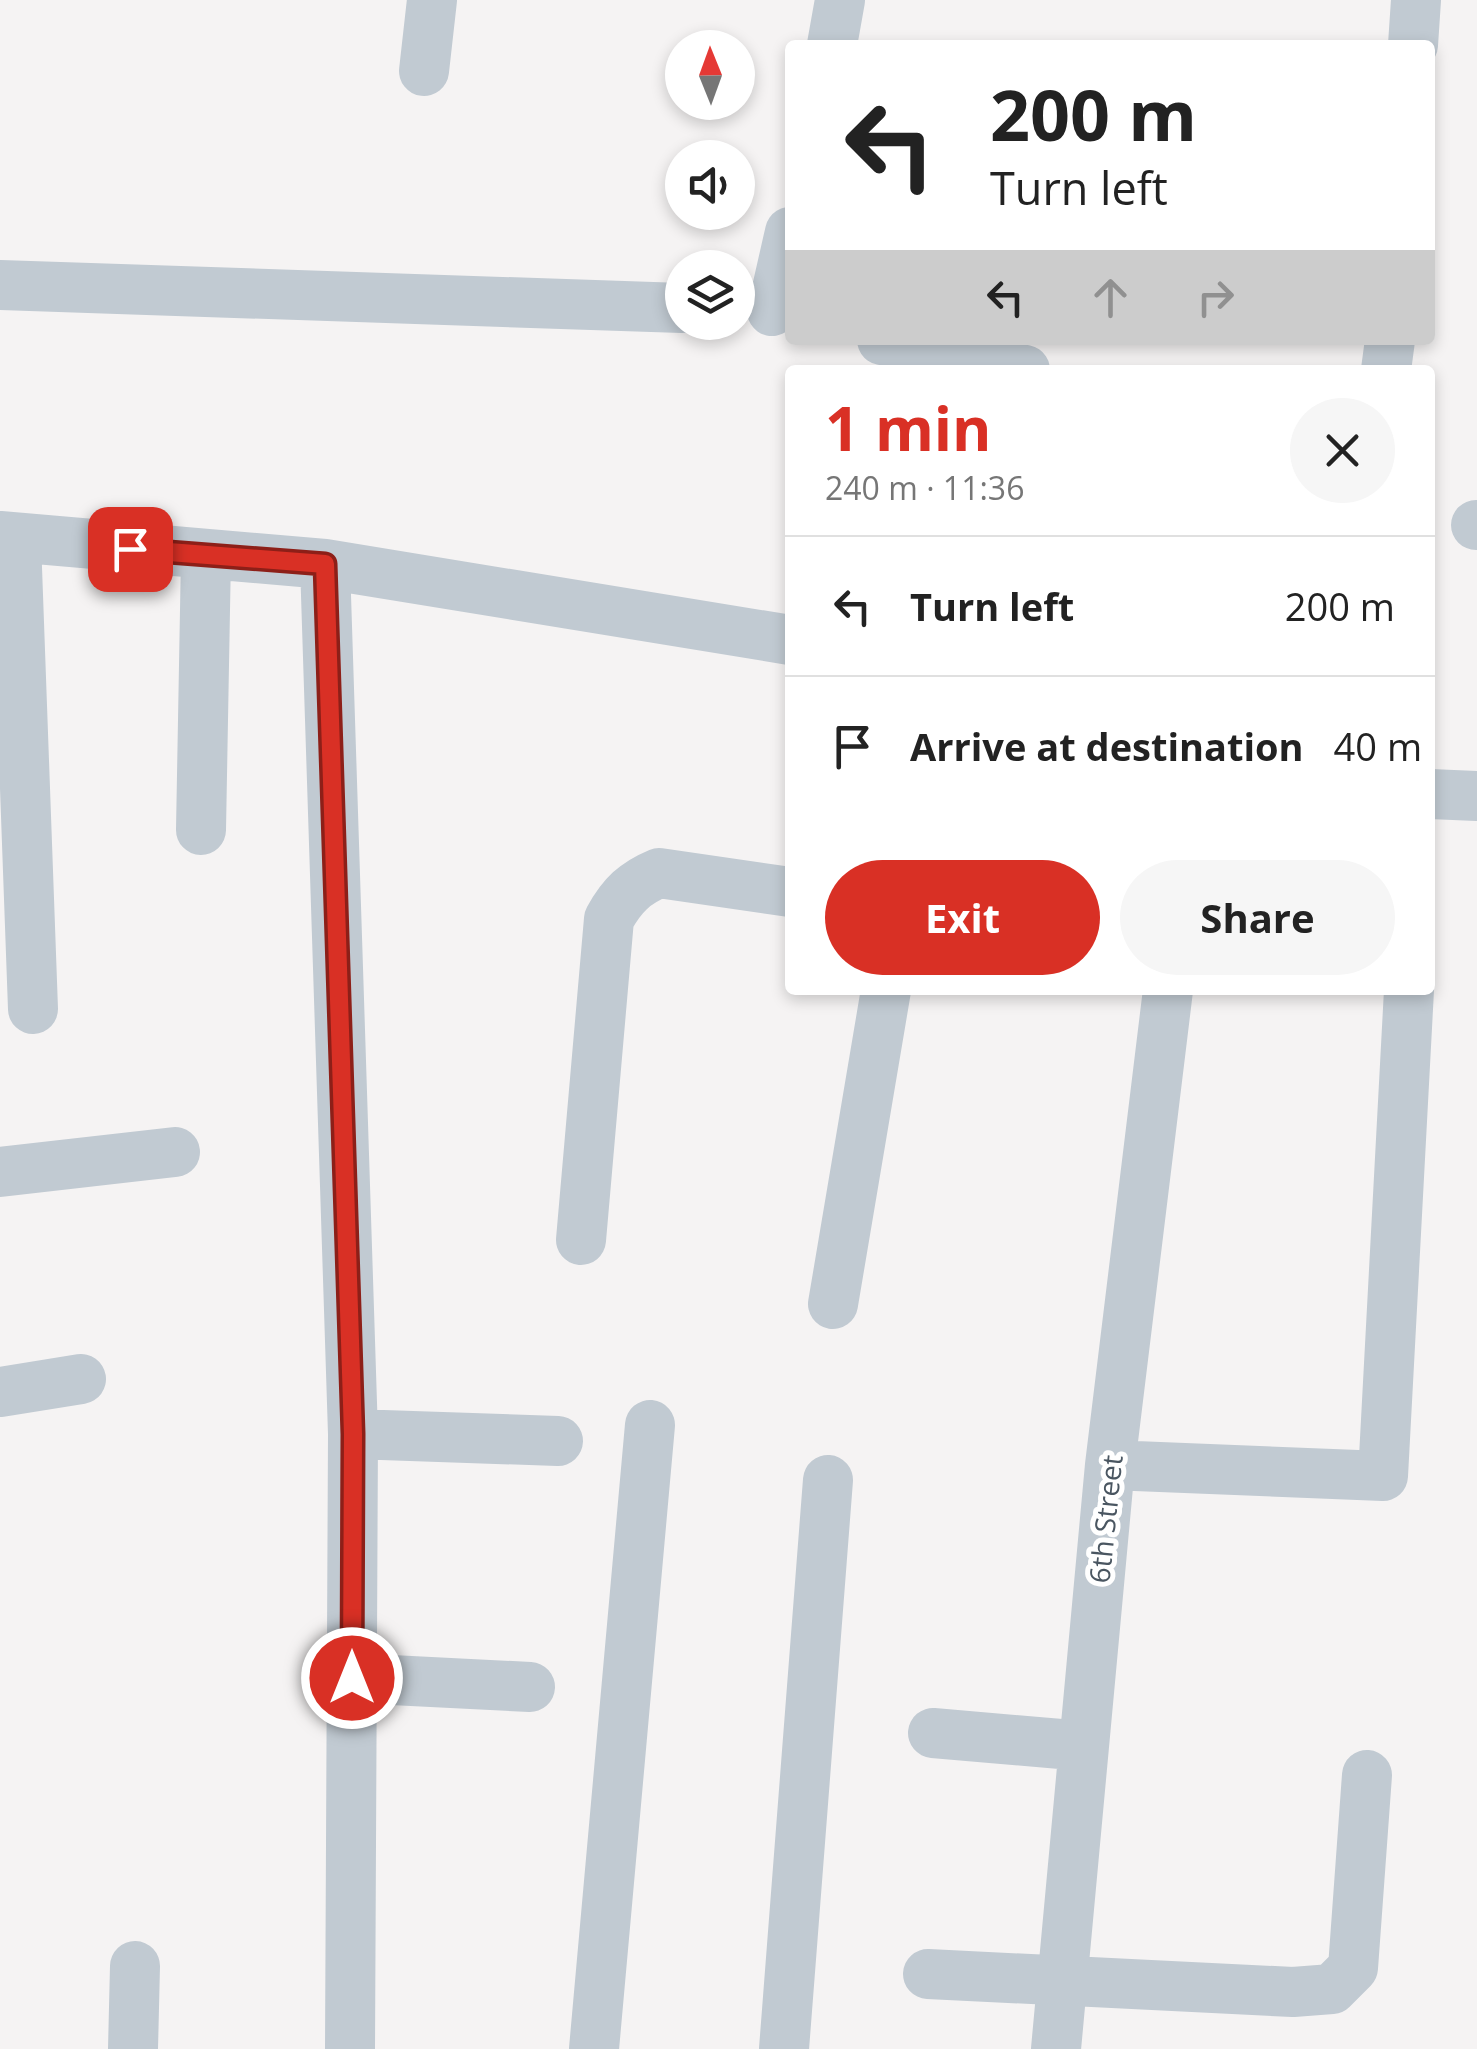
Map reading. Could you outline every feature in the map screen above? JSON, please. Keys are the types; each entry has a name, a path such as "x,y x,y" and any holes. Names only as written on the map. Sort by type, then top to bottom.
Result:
{"street":[{"path":"424,71 432,0"},
{"path":"833,40 840,0"},
{"path":"1413,40 1416,0"},
{"path":"767,312 785,249"},
{"path":"0,285 665,307"},
{"path":"942,347 1007,365"},
{"path":"32,1009 8,538 325,564 785,639"},
{"path":"201,830 206,555"},
{"path":"325,564 353,1434 350,2049"},
{"path":"1435,794 1477,796"},
{"path":"581,1240 610,919 620,899 640,881 660,873 785,891"},
{"path":"833,1304 885,995"},
{"name":"6th Street","path":"1056,2049 1110,1465 1167,995"},
{"path":"1110,1465 1383,1476 1410,995"},
{"path":"0,1172 176,1152"},
{"path":"0,1392 82,1380"},
{"path":"594,2049 650,1425"},
{"path":"353,1434 558,1441"},
{"path":"784,2049 828,1480"},
{"path":"352,1678 530,1687"},
{"path":"933,1733 1084,1746"},
{"path":"928,1974 1293,1992 1332,1989 1353,1968 1367,1775"},
{"path":"133,2049 135,1966"}],"route":[{"path":"130,549 325,564 353,1434 352,1678"}]}
